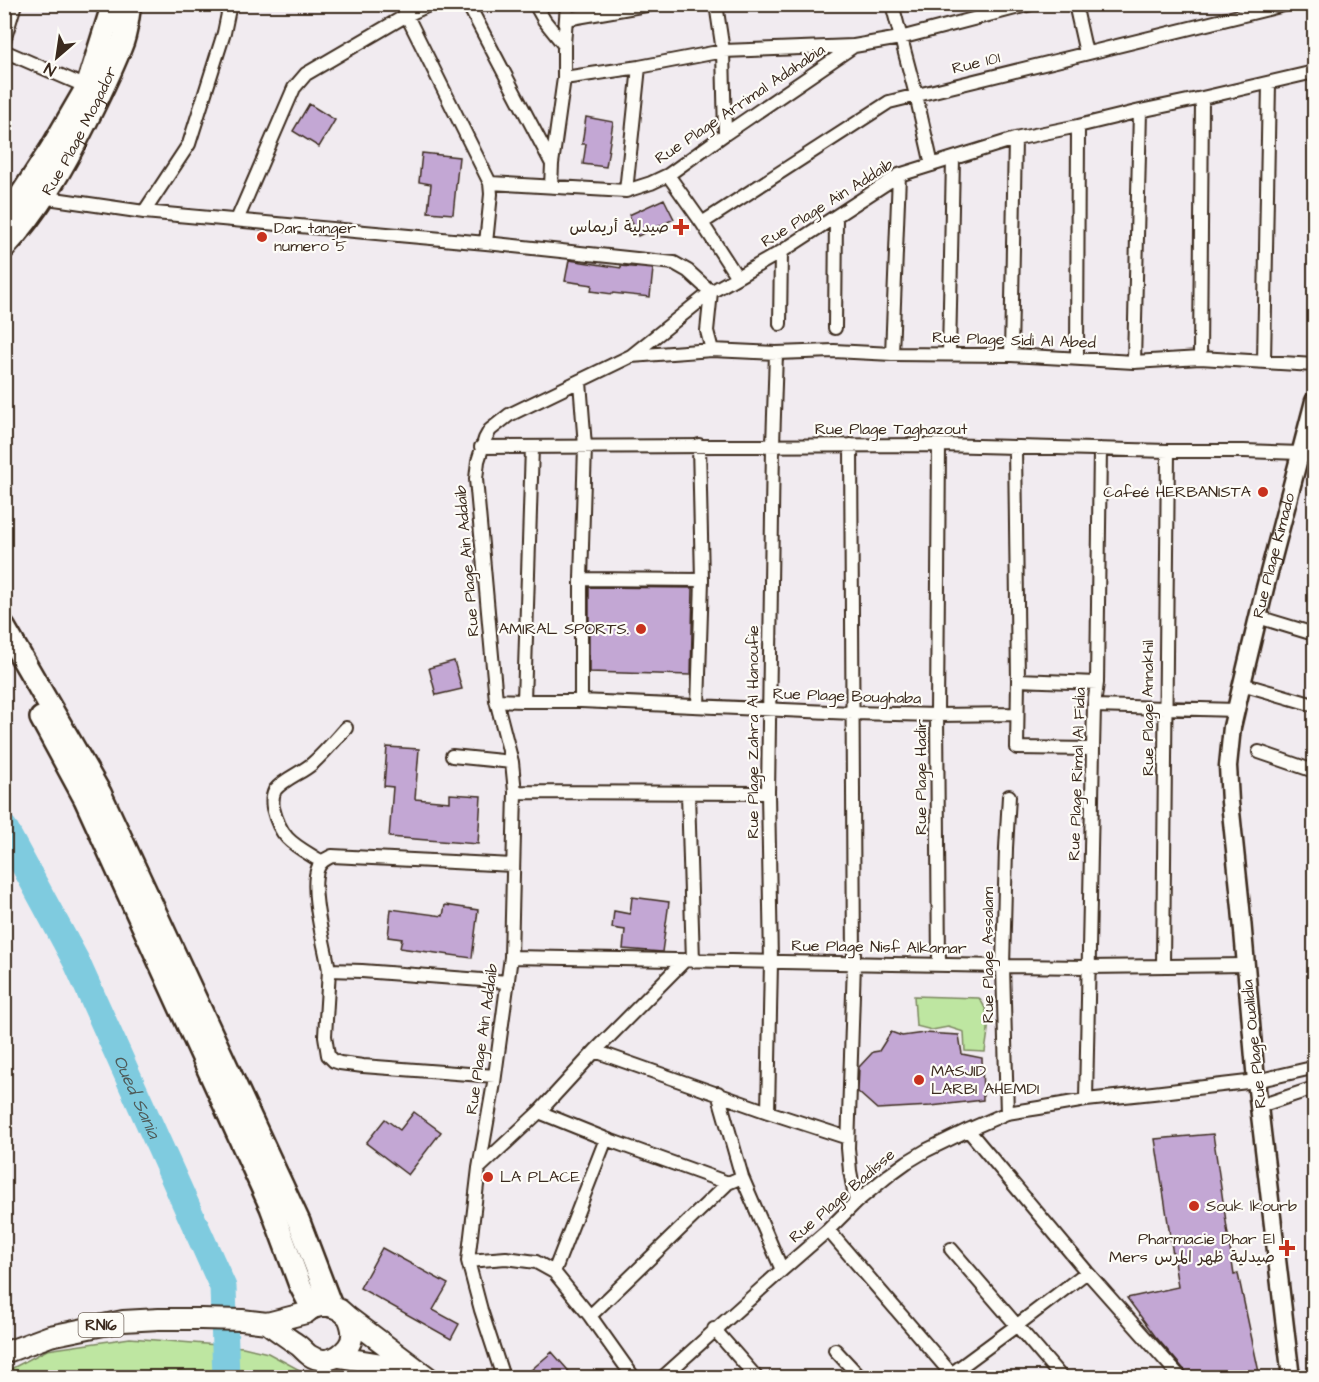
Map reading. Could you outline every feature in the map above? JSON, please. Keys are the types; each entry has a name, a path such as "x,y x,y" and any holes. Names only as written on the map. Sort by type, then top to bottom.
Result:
{"highway":[{"name":"Rue Plage Mogador","path":"4,221 13,192 51,149 87,87 113,4"},
{"name":"Rue Plage Mogador","path":"4,248 20,231 44,197 72,149 106,82 124,39 130,4"},
{"path":"4,627 100,792 299,1222 324,1311"},
{"path":"4,652 85,799 271,1207 300,1285 324,1311"}],"main road":[{"name":"RN16","path":"4,1353 50,1336 123,1321 201,1319 267,1323 324,1311 423,1374"},
{"path":"302,1348 297,1329 300,1320 324,1311 352,1325 351,1343 339,1356"},
{"name":"RN16","path":"267,1323 302,1348 309,1356 319,1360 329,1360 339,1356 423,1374"}],"street":[{"path":"4,42 7,20 15,4"},
{"path":"144,212 189,144 224,33 230,4"},
{"path":"237,220 294,88 306,74 404,10 431,4"},
{"path":"468,4 552,164"},
{"path":"535,4 544,20 564,45"},
{"path":"551,186 564,78 567,4"},
{"path":"566,19 652,4"},
{"path":"716,4 723,51 725,134"},
{"path":"892,4 932,165"},
{"name":"Rue Plage Arrimal Adahabia","path":"490,183 626,191 651,183 668,175 854,46 900,38 1031,4"},
{"path":"1075,4 1086,53"},
{"name":"Rue 101","path":"702,223 889,102 1288,4"},
{"path":"404,10 490,183 486,243"},
{"path":"564,78 723,51 854,46"},
{"path":"4,51 87,87"},
{"path":"626,191 639,67"},
{"name":"Rue Plage Ain Addaib","path":"501,1377 468,1261 479,1168 495,1076 511,957 515,792 512,762 496,700 476,479 482,447 490,430 509,415 631,356 711,292 781,252 898,175 1015,139 1314,72"},
{"path":"1264,361 1269,83"},
{"path":"1200,358 1202,98"},
{"path":"1134,362 1140,111"},
{"path":"1077,358 1078,126"},
{"path":"1011,355 1015,139"},
{"path":"949,354 953,159"},
{"path":"668,175 737,277"},
{"path":"892,354 898,175"},
{"path":"13,192 144,212 486,243 674,263 688,271 711,292 707,331 712,350"},
{"path":"835,328 836,217"},
{"path":"780,324 781,252"},
{"name":"Rue Plage Sidi Al Abed","path":"631,356 712,350 776,353 834,351 1011,355 1134,362 1200,358 1314,364"},
{"name":"Rue Plage Zahra Al Hanoufie","path":"768,1112 771,962 768,794 776,353"},
{"path":"580,382 585,446 581,579 581,701"},
{"name":"Rue Plage Kimado","path":"1236,710 1258,617 1308,456 1314,401"},
{"path":"851,445 854,963 848,1138 850,1171 856,1202"},
{"name":"Rue Plage Taghazout","path":"482,447 939,445 1244,451 1308,456"},
{"name":"Rue Plage Hadir","path":"939,445 937,715 939,965"},
{"path":"698,706 702,580 699,446"},
{"path":"524,701 532,447"},
{"path":"1016,447 1017,748 1093,749"},
{"name":"Rue Plage Rimal Al Fidia","path":"1086,1100 1087,967 1096,683 1100,449"},
{"name":"Rue Plage Annakhil","path":"1163,966 1168,451"},
{"path":"581,579 702,580"},
{"path":"1258,617 1314,634"},
{"path":"1018,680 1096,683"},
{"path":"1242,684 1314,705"},
{"name":"Rue Plage Boughaba","path":"496,700 581,701 853,713 1017,714"},
{"path":"1094,706 1236,710"},
{"name":"Rue Plage Oualidia","path":"1236,710 1229,753 1228,781 1256,1081 1291,1377"},
{"path":"346,728 312,764 274,791 272,801 281,832 294,845 327,859 513,865"},
{"path":"1259,752 1314,771"},
{"path":"452,756 512,762"},
{"path":"515,792 768,794"},
{"path":"479,1168 539,1112 595,1051 689,960 688,793"},
{"name":"Rue Plage Assalam","path":"1007,1113 1003,966 1006,848 1010,796"},
{"path":"327,859 316,875 316,893 329,970 324,1036 328,1055 340,1063 363,1066 495,1076"},
{"name":"Rue Plage Nisf Alkamar","path":"511,957 1087,967 1246,965"},
{"path":"329,970 508,982"},
{"path":"595,1051 848,1138"},
{"name":"Rue Plage Badisse","path":"662,1377 828,1230 856,1202 907,1162 968,1130 1007,1113 1086,1100 1256,1081 1312,1068 1314,1065"},
{"path":"1260,1106 1314,1088"},
{"path":"718,1093 742,1177 782,1270"},
{"path":"539,1112 728,1183"},
{"path":"968,1130 1087,1272 1181,1377"},
{"path":"554,1272 606,1139"},
{"path":"590,1316 728,1183 742,1177"},
{"path":"828,1230 950,1376 1087,1272"},
{"path":"951,1249 1062,1377"},
{"path":"468,1261 506,1258 536,1262 554,1272 590,1316 634,1377"},
{"path":"714,1329 757,1377"},
{"path":"835,1350 861,1377"}],"green space":[{"path":"914,996 979,998 988,1017 985,1052 965,1051 964,1032 948,1027 932,1030 916,1026"},
{"path":"130,1338 243,1347 268,1353 305,1373 336,1376 352,1371 375,1377 5,1377 5,1372 47,1350"}],"building":[{"path":"309,104 335,120 319,147 293,131"},
{"path":"586,117 613,122 606,167 583,164 586,144 582,144"},
{"path":"422,153 459,157 453,214 428,212 431,184 419,182"},
{"path":"664,199 674,219 638,236 629,215"},
{"path":"569,260 621,268 621,266 653,269 650,297 591,291 592,285 565,281"},
{"name":"AMIRAL SPORTS.","path":"589,587 693,588 691,675 589,672"},
{"path":"454,661 462,689 436,695 429,668"},
{"path":"387,747 419,749 415,799 450,802 450,794 481,796 478,844 389,837 393,787 384,786"},
{"path":"632,897 669,902 662,952 623,949 625,930 612,928 614,911 630,914"},
{"path":"445,905 478,910 472,958 400,948 402,939 388,937 391,909 443,916"},
{"name":"MASJID LARBI AHEMDI","path":"891,1032 902,1036 924,1033 959,1035 962,1054 982,1058 983,1100 877,1109 858,1092 859,1067 873,1052 879,1051"},
{"path":"414,1112 441,1132 408,1175 366,1143 385,1119 400,1130"},
{"path":"1213,1134 1234,1275 1238,1274 1260,1377 1189,1377 1127,1298 1178,1287 1155,1139"},
{"path":"382,1248 448,1284 433,1310 459,1324 451,1339 360,1288"},
{"path":"552,1352 574,1377 523,1377"}],"waterway":[{"name":"Oued Sania","path":"4,828 76,961 223,1287 226,1378"}],"place":[{"name":"صيدلية أريماس","path":"681,227"},
{"name":"Dar tanger numero 5","path":"262,237"},
{"name":"Cafeé HERBANISTA","path":"1263,492"},
{"name":"AMIRAL SPORTS.","path":"641,629"},
{"name":"MASJID LARBI AHEMDI","path":"919,1080"},
{"name":"LA PLACE","path":"488,1177"},
{"name":"Souk lkourb","path":"1194,1206"},
{"name":"Pharmacie Dhar El Mers صيدلية ظهر المرس","path":"1287,1248"}]}
